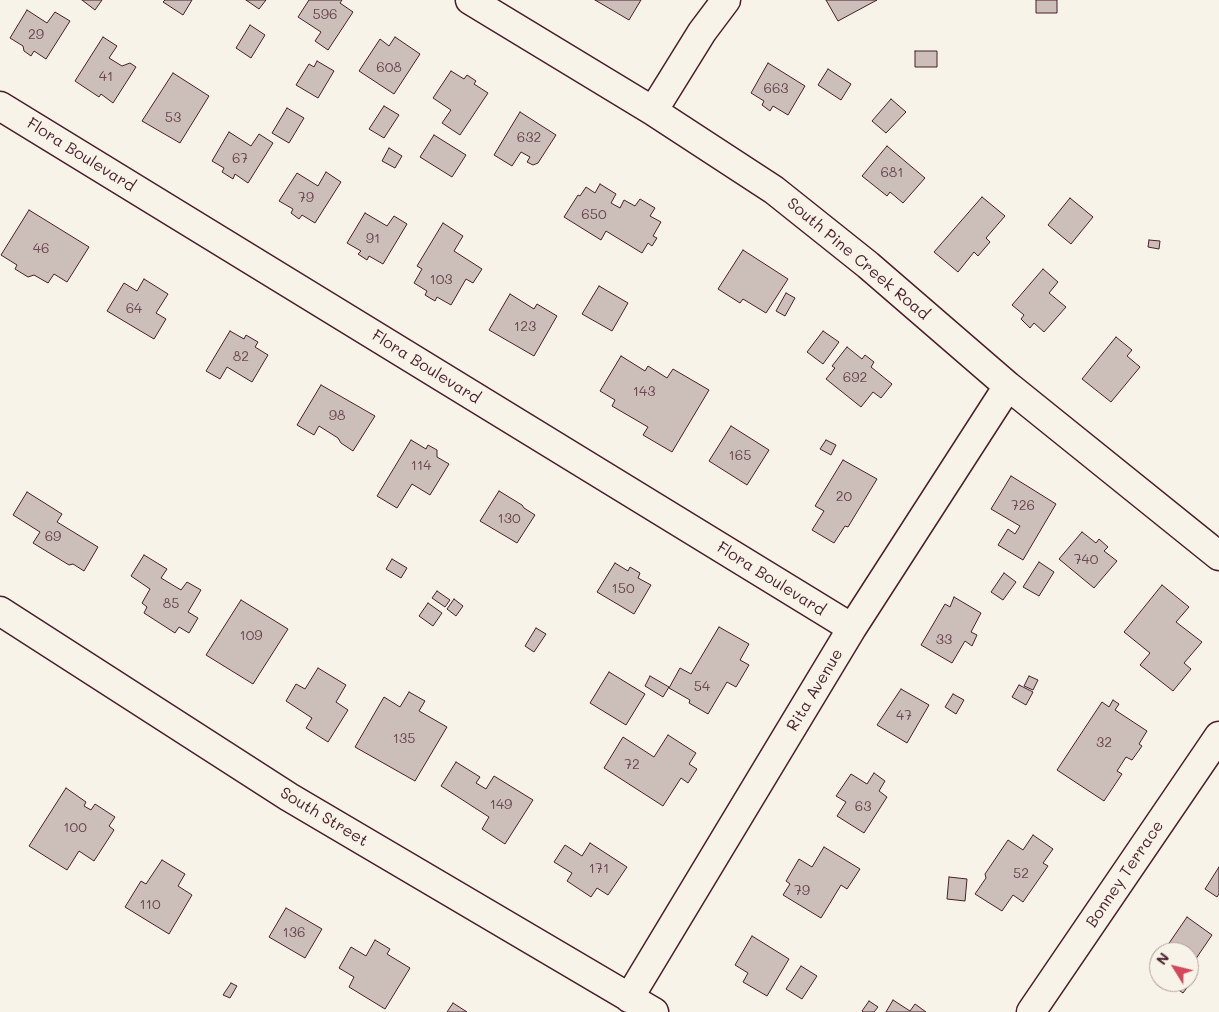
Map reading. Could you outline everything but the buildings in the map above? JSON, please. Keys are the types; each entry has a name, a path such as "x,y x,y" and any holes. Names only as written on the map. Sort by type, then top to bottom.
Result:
{"street":[{"name":"South Pine Creek Road","path":"470,0 653,111 774,190 868,265 1008,386 1219,556"},
{"path":"653,111 702,32 726,0"},
{"name":"Flora Boulevard","path":"0,106 852,628"},
{"name":"Rita Avenue","path":"629,998 852,628 1008,386"},
{"name":"South Street","path":"0,612 289,797 654,1012"},
{"name":"Bonney Terrace","path":"1031,1012 1219,736"}]}
